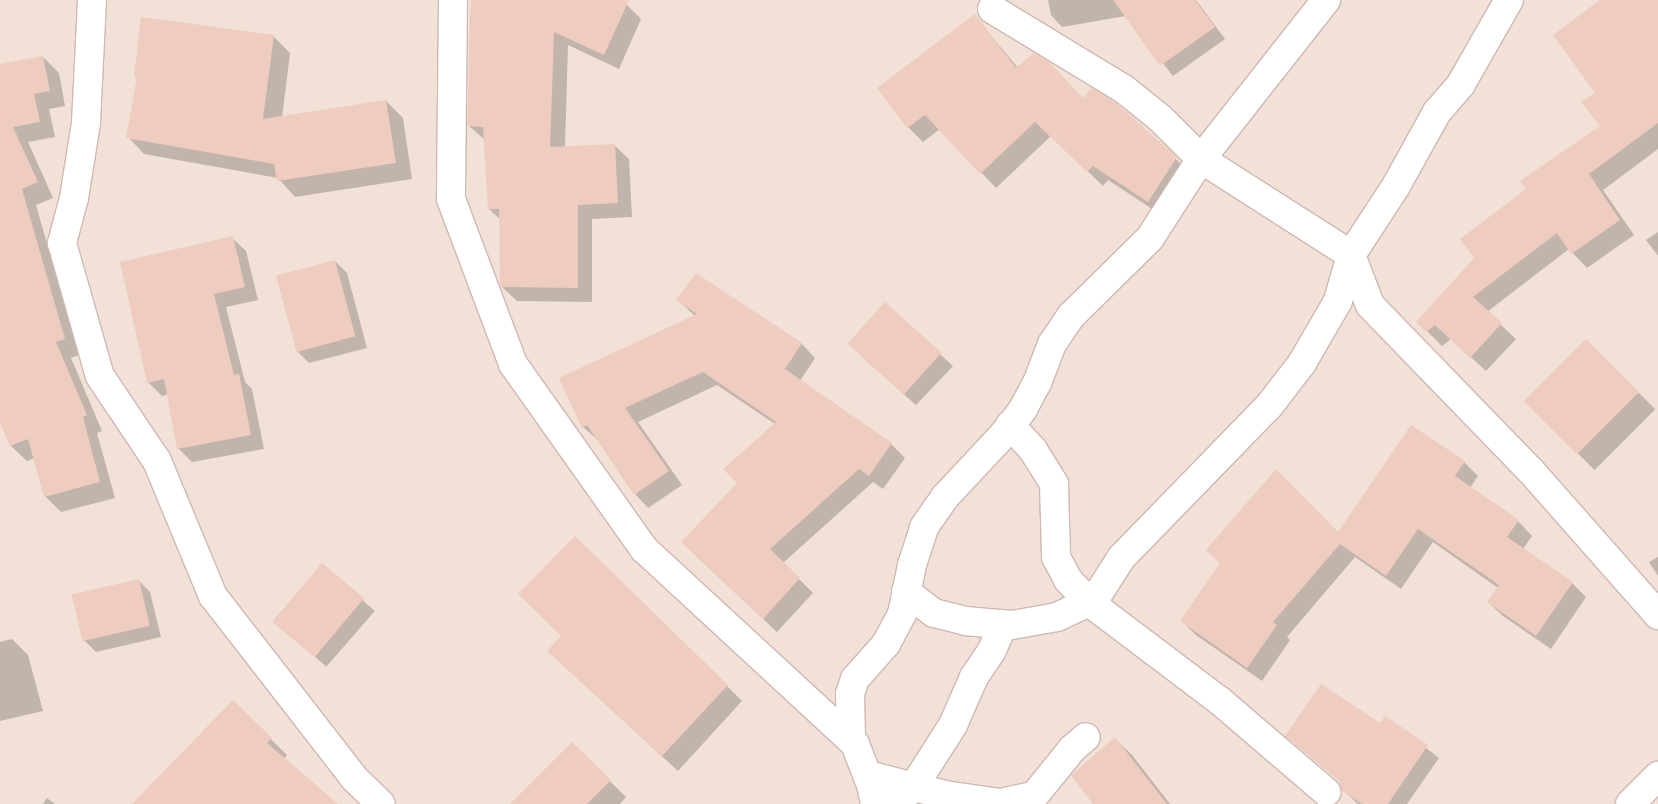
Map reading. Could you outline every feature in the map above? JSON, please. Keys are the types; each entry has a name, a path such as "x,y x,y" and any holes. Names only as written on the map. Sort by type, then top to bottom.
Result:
{"street":[{"path":"92,0 86,123 74,198 62,243 100,376 156,461 214,596 354,778 381,804"},
{"path":"453,0 451,199 513,364 644,549 851,740 868,775 875,804"},
{"path":"851,740 850,694 855,679 886,644 902,614 906,592 924,527 944,497 1010,425 1038,383 1052,344 1071,316 1150,238 1201,160 1326,0"},
{"path":"906,592 934,613 965,621 1003,624 1057,617 1095,599 1121,558 1269,406 1302,363 1338,301 1351,255 1396,186 1437,112 1461,84 1510,0"},
{"path":"992,9 1125,90 1160,118 1201,160 1351,255 1370,305 1531,471 1658,615"},
{"path":"1010,425 1032,450 1054,484 1056,557 1068,580 1089,602 1220,701 1326,792"},
{"path":"905,795 953,725 974,677 991,652 1003,624"},
{"path":"868,775 905,795 945,795 1000,803 1034,796 1072,749 1086,737"},
{"path":"1630,804 1658,776"}],"shaded area":[{"path":"0,0 1658,0 1658,804 0,804"}],"building":[{"path":"471,0 629,0 604,55 554,32 550,147 615,144 618,203 578,205 578,288 501,287 499,209 488,209 483,127 467,126"},
{"path":"1113,0 1195,0 1215,27 1160,66"},
{"path":"1600,0 1658,0 1658,123 1589,174 1620,220 1571,254 1557,233 1473,297 1502,323 1470,358 1435,325 1426,332 1416,322 1474,258 1460,239 1526,189 1520,181 1600,126 1581,102 1595,93 1553,35"},
{"path":"975,14 1016,68 1034,53 1050,63 1083,98 1092,88 1116,103 1177,157 1148,202 1093,166 1087,172 1035,122 980,174 925,115 907,128 877,88"},
{"path":"141,17 274,35 263,119 386,100 396,163 277,181 274,164 126,138 137,77 134,76"},
{"path":"43,56 50,91 34,94 40,122 13,127 38,182 22,189 65,339 56,342 87,415 83,417 100,482 44,497 28,439 10,446 0,423 0,64"},
{"path":"233,236 245,287 214,294 234,375 239,374 251,435 177,449 164,379 147,383 120,262"},
{"path":"335,260 355,336 297,352 276,276"},
{"path":"696,273 802,343 785,369 892,443 869,476 859,469 770,549 800,578 763,619 681,542 737,483 723,469 776,422 703,372 625,408 669,471 634,495 587,425 582,428 559,378 697,314 676,300"},
{"path":"885,302 941,353 904,394 848,344"},
{"path":"1586,339 1639,392 1577,454 1524,401"},
{"path":"1411,425 1465,461 1455,476 1519,520 1507,537 1573,582 1536,636 1487,602 1499,585 1418,529 1386,576 1340,544 1273,622 1277,625 1247,668 1180,621 1220,563 1206,550 1276,469 1338,532"},
{"path":"575,536 728,685 662,756 547,651 561,636 518,594"},
{"path":"322,563 364,598 315,657 273,622"},
{"path":"139,579 150,626 83,641 72,595"},
{"path":"1321,684 1380,723 1385,716 1428,745 1388,804 1362,804 1341,790 1340,781 1285,736"},
{"path":"233,700 272,738 267,743 338,804 132,804"},
{"path":"1115,737 1167,804 1093,804 1071,775"},
{"path":"572,742 611,780 587,804 510,804"}]}
